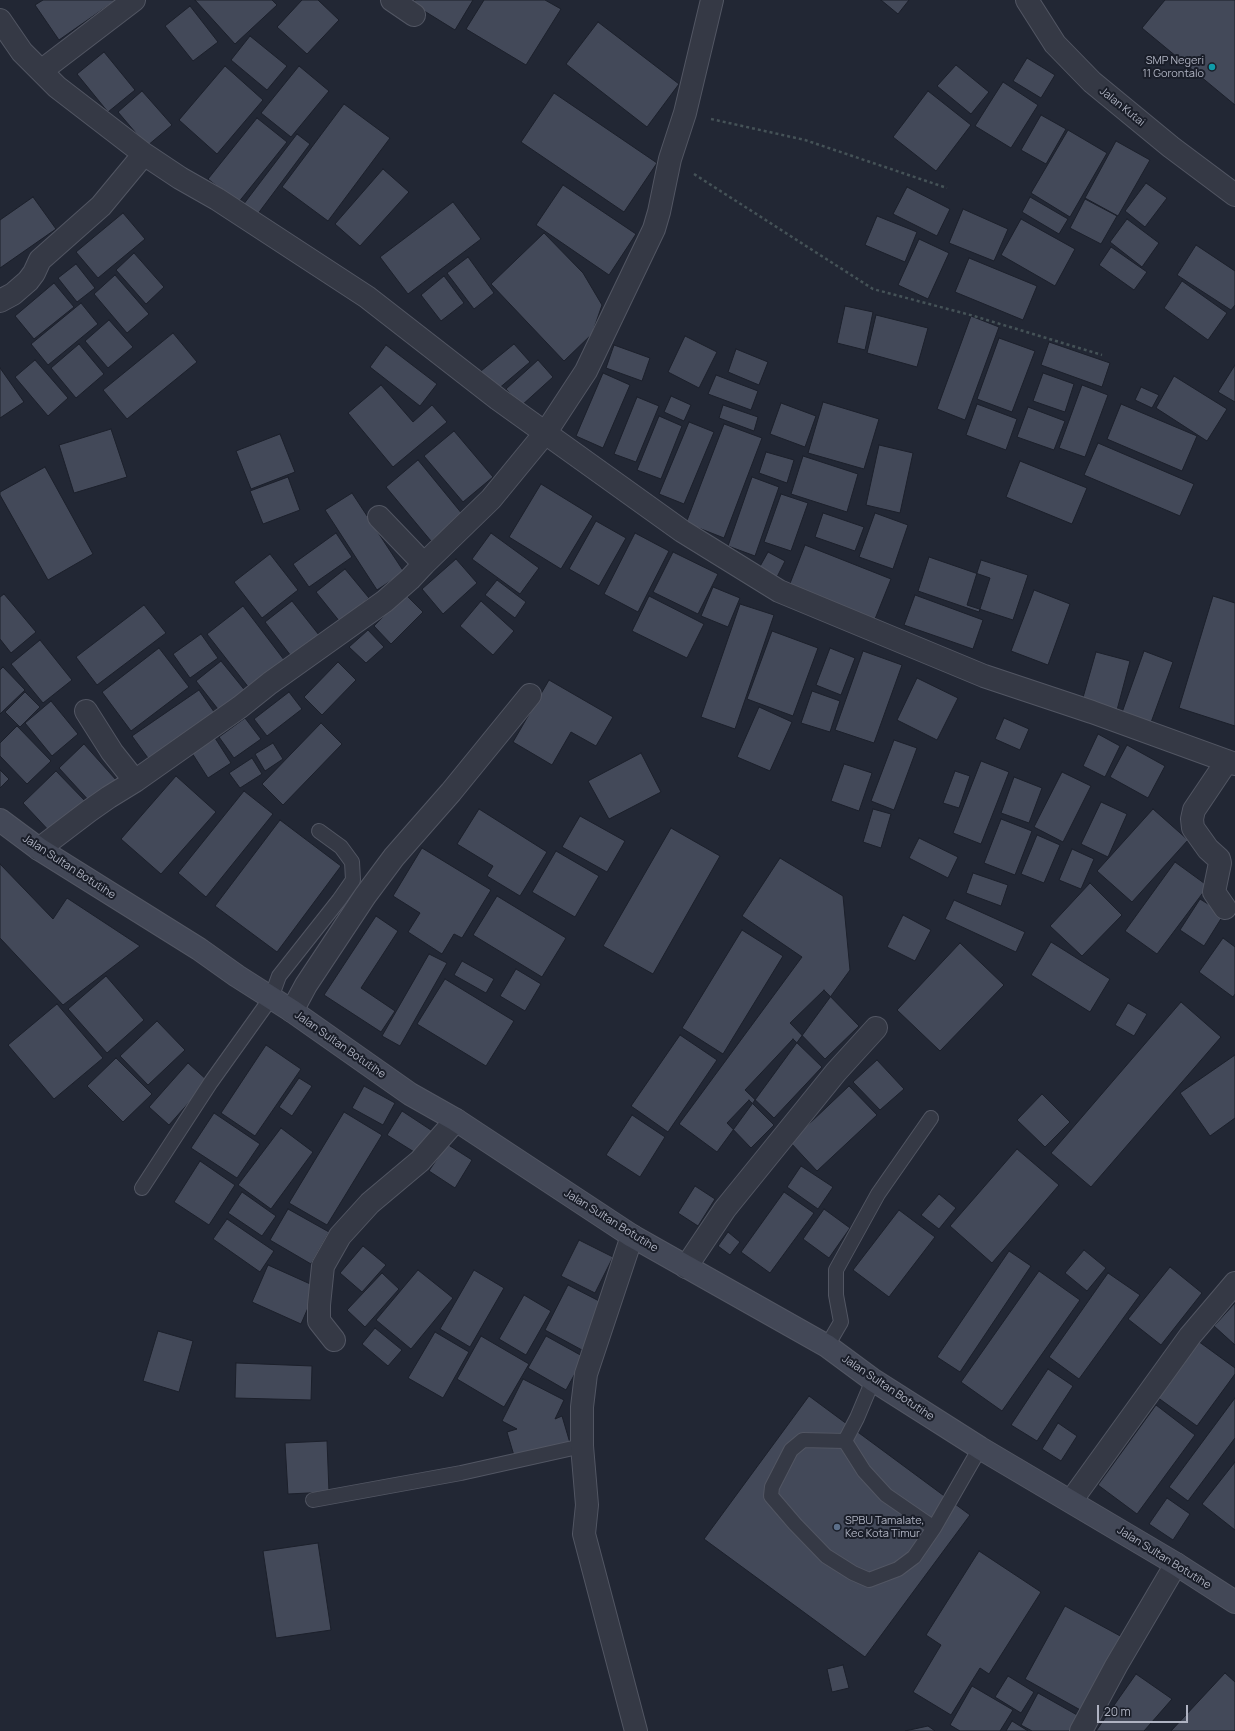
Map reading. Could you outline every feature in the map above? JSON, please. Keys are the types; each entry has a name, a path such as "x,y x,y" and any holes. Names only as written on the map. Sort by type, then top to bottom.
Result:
{"main road":[{"name":"Jalan Sultan Botutihe","path":"0,820 40,849 200,949 237,976 292,1011 410,1094 456,1120 632,1236 827,1346 873,1380 980,1448 1176,1564 1235,1602"}],"street":[{"path":"41,72 134,0"},
{"path":"392,0 414,15"},
{"path":"40,849 89,810 135,782 385,601 410,579 491,499 546,432 586,371 654,229 670,159 685,113 712,0"},
{"name":"Jalan Kutai","path":"1027,0 1055,44 1092,82 1171,147 1235,196"},
{"path":"0,20 22,52 57,87 144,154 180,178 218,199 366,297 498,399 682,531 779,591 984,676 1092,712 1231,762 1194,810 1192,819 1193,828 1208,849 1219,859 1220,863 1214,892 1225,908"},
{"path":"0,301 13,294 28,281 34,273 40,260 101,206 144,154"},
{"path":"379,517 424,564"},
{"path":"292,1011 306,985 365,896 394,857 451,792 530,695"},
{"path":"86,711 112,752 135,782"},
{"path":"686,1267 725,1209 836,1072 876,1028"},
{"path":"334,1340 319,1321 323,1266 340,1236 370,1203 420,1161 456,1120"},
{"path":"632,1236 586,1374 582,1407 582,1446 587,1505 584,1534 636,1731"},
{"path":"1071,1501 1190,1336 1235,1283"},
{"path":"1081,1731 1116,1666 1176,1564"}],"lane":[{"path":"142,1188 211,1082 271,998 279,976 340,900 353,880 352,862 341,847 319,831"},
{"path":"827,1346 841,1322 836,1295 836,1270 878,1194 930,1118"},
{"path":"845,1441 857,1418 873,1380"},
{"path":"845,1441 803,1440 791,1450 772,1487 770,1496 826,1556 853,1573 869,1580 898,1569 914,1557 934,1528 980,1448"},
{"path":"845,1441 864,1471 886,1495 934,1528"},
{"path":"313,1500 461,1473 582,1446"}],"path":[{"path":"685,113 805,140 947,188"},
{"path":"670,159 873,289 974,316 1102,355"}],"building":[{"path":"43,0 116,0 59,40 35,5"},
{"path":"195,0 272,0 277,5 235,44"},
{"path":"302,0 318,0 339,20 307,54 277,27"},
{"path":"415,0 473,0 455,30 413,4"},
{"path":"484,0 545,0 561,9 526,65 466,29"},
{"path":"881,0 909,0 898,14"},
{"name":"SMP Negeri 11 Gorontalo","path":"1165,0 1235,0 1235,105 1142,28"},
{"path":"190,6 218,42 193,61 165,26"},
{"path":"598,22 679,84 647,127 566,64"},
{"path":"250,36 287,66 267,90 231,60"},
{"path":"104,52 135,90 108,112 77,74"},
{"path":"1027,58 1055,75 1041,98 1013,81"},
{"path":"956,65 989,92 971,114 937,86"},
{"path":"225,66 263,100 217,154 179,120"},
{"path":"299,66 329,91 291,137 261,113"},
{"path":"1003,82 1038,105 1011,148 975,126"},
{"path":"142,91 172,125 147,146 118,112"},
{"path":"928,91 971,125 936,171 893,137"},
{"path":"554,93 657,163 624,212 521,142"},
{"path":"344,104 390,138 328,221 282,187"},
{"path":"1041,115 1066,129 1046,164 1021,150"},
{"path":"257,118 287,142 238,203 208,179"},
{"path":"1068,130 1107,153 1070,217 1031,193"},
{"path":"297,134 310,144 257,215 243,205"},
{"path":"1116,141 1150,160 1118,216 1085,198"},
{"path":"383,169 409,192 360,246 335,224"},
{"path":"1146,183 1167,198 1145,227 1125,211"},
{"path":"563,185 636,234 609,275 536,225"},
{"path":"907,187 950,209 937,236 893,214"},
{"path":"33,197 56,229 0,268 0,220"},
{"path":"1030,197 1068,219 1059,234 1022,212"},
{"path":"1085,199 1117,216 1101,244 1070,228"},
{"path":"453,202 481,239 408,294 380,257"},
{"path":"963,209 1008,229 994,261 949,243"},
{"path":"123,213 145,239 98,278 76,252"},
{"path":"877,216 917,232 905,262 865,245"},
{"path":"1021,219 1075,249 1055,286 1001,255"},
{"path":"1127,219 1159,243 1142,267 1110,242"},
{"path":"544,233 583,273 602,305 592,334 564,361 491,284"},
{"path":"919,239 949,253 928,299 898,285"},
{"path":"1196,245 1235,271 1235,305 1231,310 1177,275"},
{"path":"1111,247 1147,272 1134,290 1099,265"},
{"path":"134,253 164,287 146,304 116,270"},
{"path":"468,257 494,293 474,309 447,273"},
{"path":"969,258 1037,286 1023,320 955,292"},
{"path":"76,264 95,288 77,302 58,278"},
{"path":"115,275 149,314 127,333 94,294"},
{"path":"444,276 464,303 441,321 421,295"},
{"path":"1182,281 1227,313 1208,340 1164,308"},
{"path":"54,283 74,307 34,339 15,316"},
{"path":"81,303 98,324 48,365 31,344"},
{"path":"845,306 873,312 865,350 837,343"},
{"path":"876,315 928,328 917,367 867,353"},
{"path":"971,316 999,327 965,420 937,409"},
{"path":"109,320 133,347 108,368 85,341"},
{"path":"173,333 197,362 127,419 103,390"},
{"path":"685,336 717,352 699,388 668,372"},
{"path":"999,338 1035,351 1012,412 977,399"},
{"path":"1049,342 1110,363 1102,387 1041,365"},
{"path":"79,344 104,374 76,398 51,368"},
{"path":"514,344 530,362 497,390 481,371"},
{"path":"386,345 437,384 420,406 370,367"},
{"path":"614,345 650,358 642,381 606,368"},
{"path":"736,349 768,362 759,385 728,372"},
{"path":"35,360 68,398 48,416 15,377"},
{"path":"538,360 553,377 521,406 506,389"},
{"path":"1235,365 1235,402 1218,392"},
{"path":"0,368 24,402 0,418"},
{"path":"603,373 630,385 603,448 576,436"},
{"path":"1043,373 1074,384 1065,412 1033,401"},
{"path":"716,375 758,391 751,410 708,394"},
{"path":"1174,376 1227,409 1207,441 1156,408"},
{"path":"381,385 413,422 432,405 447,422 393,467 348,413"},
{"path":"1082,385 1108,395 1085,457 1059,448"},
{"path":"1141,387 1159,395 1152,408 1135,400"},
{"path":"671,396 691,405 684,421 664,412"},
{"path":"637,397 659,406 636,462 614,454"},
{"path":"823,402 879,419 864,469 808,453"},
{"path":"781,403 816,416 805,447 770,434"},
{"path":"977,404 1017,419 1006,450 966,435"},
{"path":"1121,404 1197,436 1182,471 1107,439"},
{"path":"723,405 758,417 754,431 719,418"},
{"path":"1028,407 1065,421 1054,450 1017,437"},
{"path":"659,416 682,426 661,479 637,470"},
{"path":"689,422 714,432 684,504 659,494"},
{"path":"724,424 762,438 724,538 686,523"},
{"path":"111,429 127,477 74,493 59,445"},
{"path":"454,431 493,477 463,502 424,456"},
{"path":"280,434 295,472 251,489 236,451"},
{"path":"1098,443 1194,484 1180,516 1084,475"},
{"path":"879,445 913,453 900,513 866,505"},
{"path":"766,452 794,460 787,483 759,473"},
{"path":"803,456 858,474 847,512 791,494"},
{"path":"418,460 463,515 431,541 386,487"},
{"path":"1020,461 1087,488 1072,524 1006,497"},
{"path":"45,467 93,554 48,580 0,495 0,492"},
{"path":"288,477 300,510 263,524 250,491"},
{"path":"752,477 779,487 755,556 728,546"},
{"path":"541,484 593,516 561,569 509,537"},
{"path":"352,493 404,572 377,590 325,510"},
{"path":"781,494 808,503 791,551 764,542"},
{"path":"823,513 864,527 855,551 815,537"},
{"path":"875,513 908,525 893,569 859,557"},
{"path":"596,521 626,538 599,586 569,569"},
{"path":"336,533 352,557 309,587 293,564"},
{"path":"491,533 539,568 520,594 472,559"},
{"path":"635,533 669,551 638,612 604,594"},
{"path":"805,545 891,579 875,619 789,586"},
{"path":"673,552 718,574 698,614 653,592"},
{"path":"768,552 785,561 776,579 758,570"},
{"path":"270,554 298,590 262,618 234,582"},
{"path":"929,557 990,578 979,612 918,591"},
{"path":"456,559 477,583 443,614 422,589"},
{"path":"981,560 1028,575 1013,620 967,605"},
{"path":"345,569 369,598 340,622 316,592"},
{"path":"497,580 526,602 515,618 485,595"},
{"path":"713,587 740,598 728,627 701,616"},
{"path":"1034,590 1070,604 1048,665 1011,651"},
{"path":"4,594 36,632 11,653 0,639 0,597"},
{"path":"405,594 423,612 391,644 374,626"},
{"path":"915,595 983,620 973,649 904,625"},
{"path":"649,596 704,624 687,658 632,631"},
{"path":"1213,596 1235,603 1235,726 1179,708"},
{"path":"292,601 319,635 291,656 265,622"},
{"path":"481,601 514,631 493,655 460,626"},
{"path":"740,604 774,615 735,729 701,717"},
{"path":"144,605 166,633 97,685 76,657"},
{"path":"243,606 288,665 253,693 207,634"},
{"path":"368,630 384,647 366,663 349,647"},
{"path":"772,631 818,648 793,716 747,699"},
{"path":"201,634 218,658 190,678 173,654"},
{"path":"40,640 72,680 43,703 11,664"},
{"path":"159,648 189,687 131,731 102,692"},
{"path":"830,648 855,658 841,695 816,685"},
{"path":"863,651 902,665 874,743 835,730"},
{"path":"1144,651 1173,662 1149,728 1120,718"},
{"path":"1096,652 1130,661 1117,710 1082,701"},
{"path":"221,661 247,693 221,713 196,681"},
{"path":"338,662 356,680 322,715 304,697"},
{"path":"3,667 25,690 0,714 0,670"},
{"path":"917,678 958,698 937,740 897,720"},
{"path":"549,680 613,717 596,746 571,732 552,765 513,742"},
{"path":"199,690 219,719 153,765 132,736"},
{"path":"812,691 840,701 830,732 801,723"},
{"path":"25,692 40,707 20,727 5,712"},
{"path":"289,692 302,709 267,736 254,719"},
{"path":"51,701 78,734 52,756 25,723"},
{"path":"759,707 792,722 770,771 737,757"},
{"path":"245,718 261,739 234,758 219,737"},
{"path":"1004,718 1029,729 1020,750 995,739"},
{"path":"321,723 342,744 283,805 262,784"},
{"path":"17,726 51,761 27,784 0,756 0,743"},
{"path":"1098,734 1120,746 1105,777 1083,766"},
{"path":"215,738 231,763 208,778 192,753"},
{"path":"894,740 917,748 894,810 871,801"},
{"path":"273,743 283,759 265,771 255,754"},
{"path":"84,744 117,781 92,804 59,768"},
{"path":"1127,745 1165,766 1148,798 1110,777"},
{"path":"641,753 661,792 609,819 588,781"},
{"path":"252,758 262,774 240,788 229,773"},
{"path":"981,761 1009,772 981,844 953,833"},
{"path":"844,764 872,773 859,811 831,801"},
{"path":"0,770 9,779 0,788"},
{"path":"56,771 87,803 53,835 23,803"},
{"path":"955,771 970,776 959,808 943,803"},
{"path":"1062,772 1091,786 1063,842 1034,827"},
{"path":"176,776 216,812 161,874 121,839"},
{"path":"1014,777 1042,788 1029,823 1001,813"},
{"path":"244,791 273,814 206,897 178,873"},
{"path":"1101,802 1127,814 1108,857 1081,844"},
{"path":"479,809 547,852 520,896 487,876 493,866 457,844"},
{"path":"873,809 891,814 881,848 863,842"},
{"path":"1153,809 1188,840 1132,902 1097,871"},
{"path":"580,816 625,841 607,872 562,847"},
{"path":"1001,819 1032,831 1015,875 984,863"},
{"path":"280,820 341,866 277,952 215,906"},
{"path":"671,828 720,856 653,974 603,946"},
{"path":"1037,835 1060,845 1044,883 1021,874"},
{"path":"919,838 958,857 948,878 909,858"},
{"path":"422,848 491,890 462,938 454,934 442,954 408,932 420,913 393,896"},
{"path":"1072,849 1094,859 1081,889 1059,880"},
{"path":"556,851 599,876 575,917 532,892"},
{"path":"780,858 843,896 850,970 717,1152 679,1124 802,957 742,916"},
{"path":"1175,862 1208,886 1157,954 1125,931"},
{"path":"0,864 53,919 67,898 140,946 63,1005 0,938"},
{"path":"973,873 1008,885 1001,906 966,893"},
{"path":"1090,883 1122,915 1082,956 1050,926"},
{"path":"497,896 566,938 542,977 473,935"},
{"path":"1200,899 1224,914 1204,946 1180,930"},
{"path":"954,900 1025,932 1016,952 945,919"},
{"path":"903,915 931,930 915,961 887,947"},
{"path":"376,916 398,931 361,988 395,1011 381,1032 324,995"},
{"path":"742,930 783,956 723,1054 682,1028"},
{"path":"1223,938 1235,947 1235,994 1233,997 1199,972"},
{"path":"1051,942 1110,979 1090,1012 1031,975"},
{"path":"960,943 1004,985 940,1051 897,1010"},
{"path":"429,954 447,963 400,1046 382,1036"},
{"path":"462,961 494,979 486,993 454,975"},
{"path":"516,969 541,984 525,1011 500,996"},
{"path":"106,976 144,1020 107,1053 68,1009"},
{"path":"445,979 514,1021 486,1066 417,1024"},
{"path":"824,990 859,1026 825,1059 790,1023"},
{"path":"1181,1002 1221,1037 1091,1187 1051,1153"},
{"path":"1128,1003 1147,1014 1134,1036 1115,1025"},
{"path":"57,1004 103,1058 54,1099 8,1045"},
{"path":"157,1021 185,1050 148,1085 120,1056"},
{"path":"680,1035 717,1060 668,1132 631,1106"},
{"path":"793,1039 822,1067 774,1118 745,1090"},
{"path":"266,1045 301,1069 255,1136 221,1113"},
{"path":"1235,1055 1235,1118 1210,1136 1180,1093"},
{"path":"116,1058 152,1094 123,1122 87,1086"},
{"path":"877,1060 904,1089 880,1110 853,1082"},
{"path":"188,1063 208,1081 169,1125 149,1107"},
{"path":"299,1078 312,1086 292,1116 279,1107"},
{"path":"364,1086 395,1103 383,1125 352,1108"},
{"path":"849,1086 877,1115 817,1171 790,1142"},
{"path":"1042,1094 1070,1122 1045,1147 1017,1120"},
{"path":"749,1100 774,1125 751,1148 727,1123"},
{"path":"402,1111 434,1132 419,1155 387,1135"},
{"path":"344,1112 382,1135 327,1225 289,1203"},
{"path":"214,1113 260,1144 237,1178 191,1148"},
{"path":"632,1115 665,1137 640,1177 606,1155"},
{"path":"281,1128 313,1152 271,1209 238,1185"},
{"path":"447,1144 472,1160 455,1188 429,1171"},
{"path":"1017,1149 1059,1185 992,1263 950,1226"},
{"path":"200,1161 235,1185 209,1225 174,1202"},
{"path":"801,1166 833,1187 818,1209 787,1187"},
{"path":"695,1186 715,1199 698,1226 678,1213"},
{"path":"242,1192 276,1216 262,1236 228,1213"},
{"path":"784,1192 814,1213 770,1273 741,1252"},
{"path":"939,1194 956,1208 939,1229 921,1215"},
{"path":"288,1209 329,1232 311,1264 270,1240"},
{"path":"824,1209 850,1228 829,1258 803,1239"},
{"path":"899,1210 935,1237 889,1297 853,1270"},
{"path":"227,1219 274,1251 260,1272 213,1239"},
{"path":"728,1232 740,1242 730,1255 718,1246"},
{"path":"579,1240 613,1257 595,1293 561,1276"},
{"path":"363,1246 386,1265 362,1292 340,1273"},
{"path":"1084,1250 1106,1268 1087,1291 1065,1273"},
{"path":"1009,1251 1031,1266 960,1372 937,1357"},
{"path":"268,1265 317,1287 301,1324 252,1302"},
{"path":"1170,1267 1202,1293 1161,1345 1128,1319"},
{"path":"418,1270 453,1298 411,1349 376,1320"},
{"path":"474,1270 504,1288 470,1347 440,1329"},
{"path":"1039,1271 1080,1300 1002,1411 961,1382"},
{"path":"382,1273 399,1289 365,1327 347,1310"},
{"path":"1108,1273 1140,1295 1079,1379 1049,1357"},
{"path":"568,1285 605,1304 582,1350 545,1330"},
{"path":"524,1295 551,1311 526,1355 499,1339"},
{"path":"1235,1303 1235,1345 1214,1326"},
{"path":"375,1328 402,1350 388,1366 362,1344"},
{"path":"158,1331 193,1341 179,1392 143,1381"},
{"path":"435,1332 469,1352 443,1398 408,1378"},
{"path":"481,1336 529,1364 504,1407 457,1379"},
{"path":"546,1336 584,1357 566,1390 528,1368"},
{"path":"1198,1341 1235,1368 1235,1374 1197,1426 1157,1397"},
{"path":"236,1363 312,1366 311,1400 235,1398"},
{"path":"1048,1369 1073,1386 1037,1441 1011,1425"},
{"path":"523,1379 564,1400 555,1419 562,1416 570,1443 515,1459 507,1432 517,1429 502,1421"},
{"name":"SPBU Tamalate, Kec Kota Timur","path":"809,1396 970,1515 865,1657 704,1539"},
{"path":"1235,1398 1235,1438 1188,1501 1169,1487"},
{"path":"1156,1405 1195,1435 1137,1514 1098,1485"},
{"path":"1058,1423 1077,1436 1061,1461 1042,1449"},
{"path":"327,1441 329,1492 288,1494 285,1443"},
{"path":"1235,1462 1235,1530 1202,1504"},
{"path":"1167,1498 1190,1514 1173,1540 1149,1524"},
{"path":"318,1543 331,1630 276,1638 263,1551"},
{"path":"979,1551 1041,1592 989,1674 980,1668 951,1715 913,1692 941,1645 926,1635"},
{"path":"1065,1606 1124,1638 1084,1712 1025,1679"},
{"path":"843,1665 849,1688 832,1692 827,1669"},
{"path":"1225,1673 1235,1682 1235,1731 1171,1731"},
{"path":"1136,1674 1172,1699 1144,1731 1096,1731"},
{"path":"1008,1676 1034,1692 1021,1713 995,1697"},
{"path":"972,1686 1013,1710 1000,1731 960,1731 950,1725"},
{"path":"1038,1693 1086,1720 1080,1731 1032,1731 1021,1725"},
{"path":"1012,1721 1028,1731 1006,1731"},
{"path":"928,1726 935,1731 905,1731"}],"place":[{"name":"SMP Negeri 11 Gorontalo","path":"1212,67"},
{"name":"SPBU Tamalate, Kec Kota Timur","path":"837,1527"}]}
